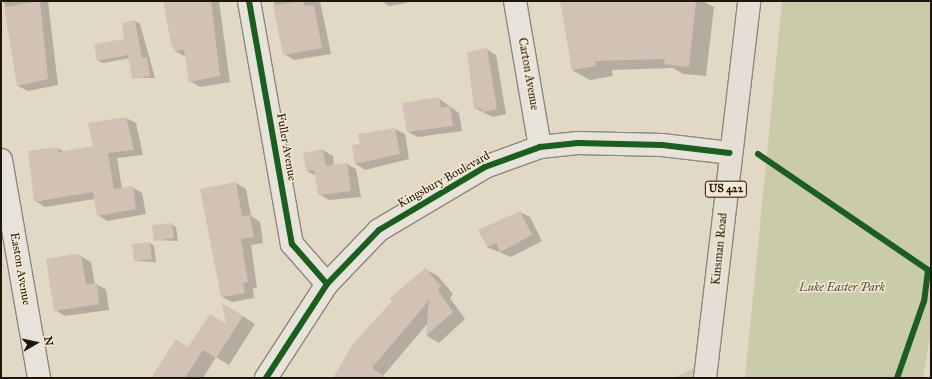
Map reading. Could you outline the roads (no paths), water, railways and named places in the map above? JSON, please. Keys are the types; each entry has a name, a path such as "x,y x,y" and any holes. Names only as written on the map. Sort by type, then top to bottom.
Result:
{"main road":[{"name":"Kinsman Road","path":"705,378 730,153 749,1"}],"street":[{"name":"Fuller Avenue","path":"249,1 292,244 327,284"},
{"name":"Carton Avenue","path":"515,1 540,147"},
{"name":"Kingsbury Boulevard","path":"266,378 327,284 379,230 485,167 540,147 621,143 730,153"},
{"name":"Easton Avenue","path":"1,160 39,378"}],"park label":[{"name":"Luke Easter Park","path":"842,288"}]}
